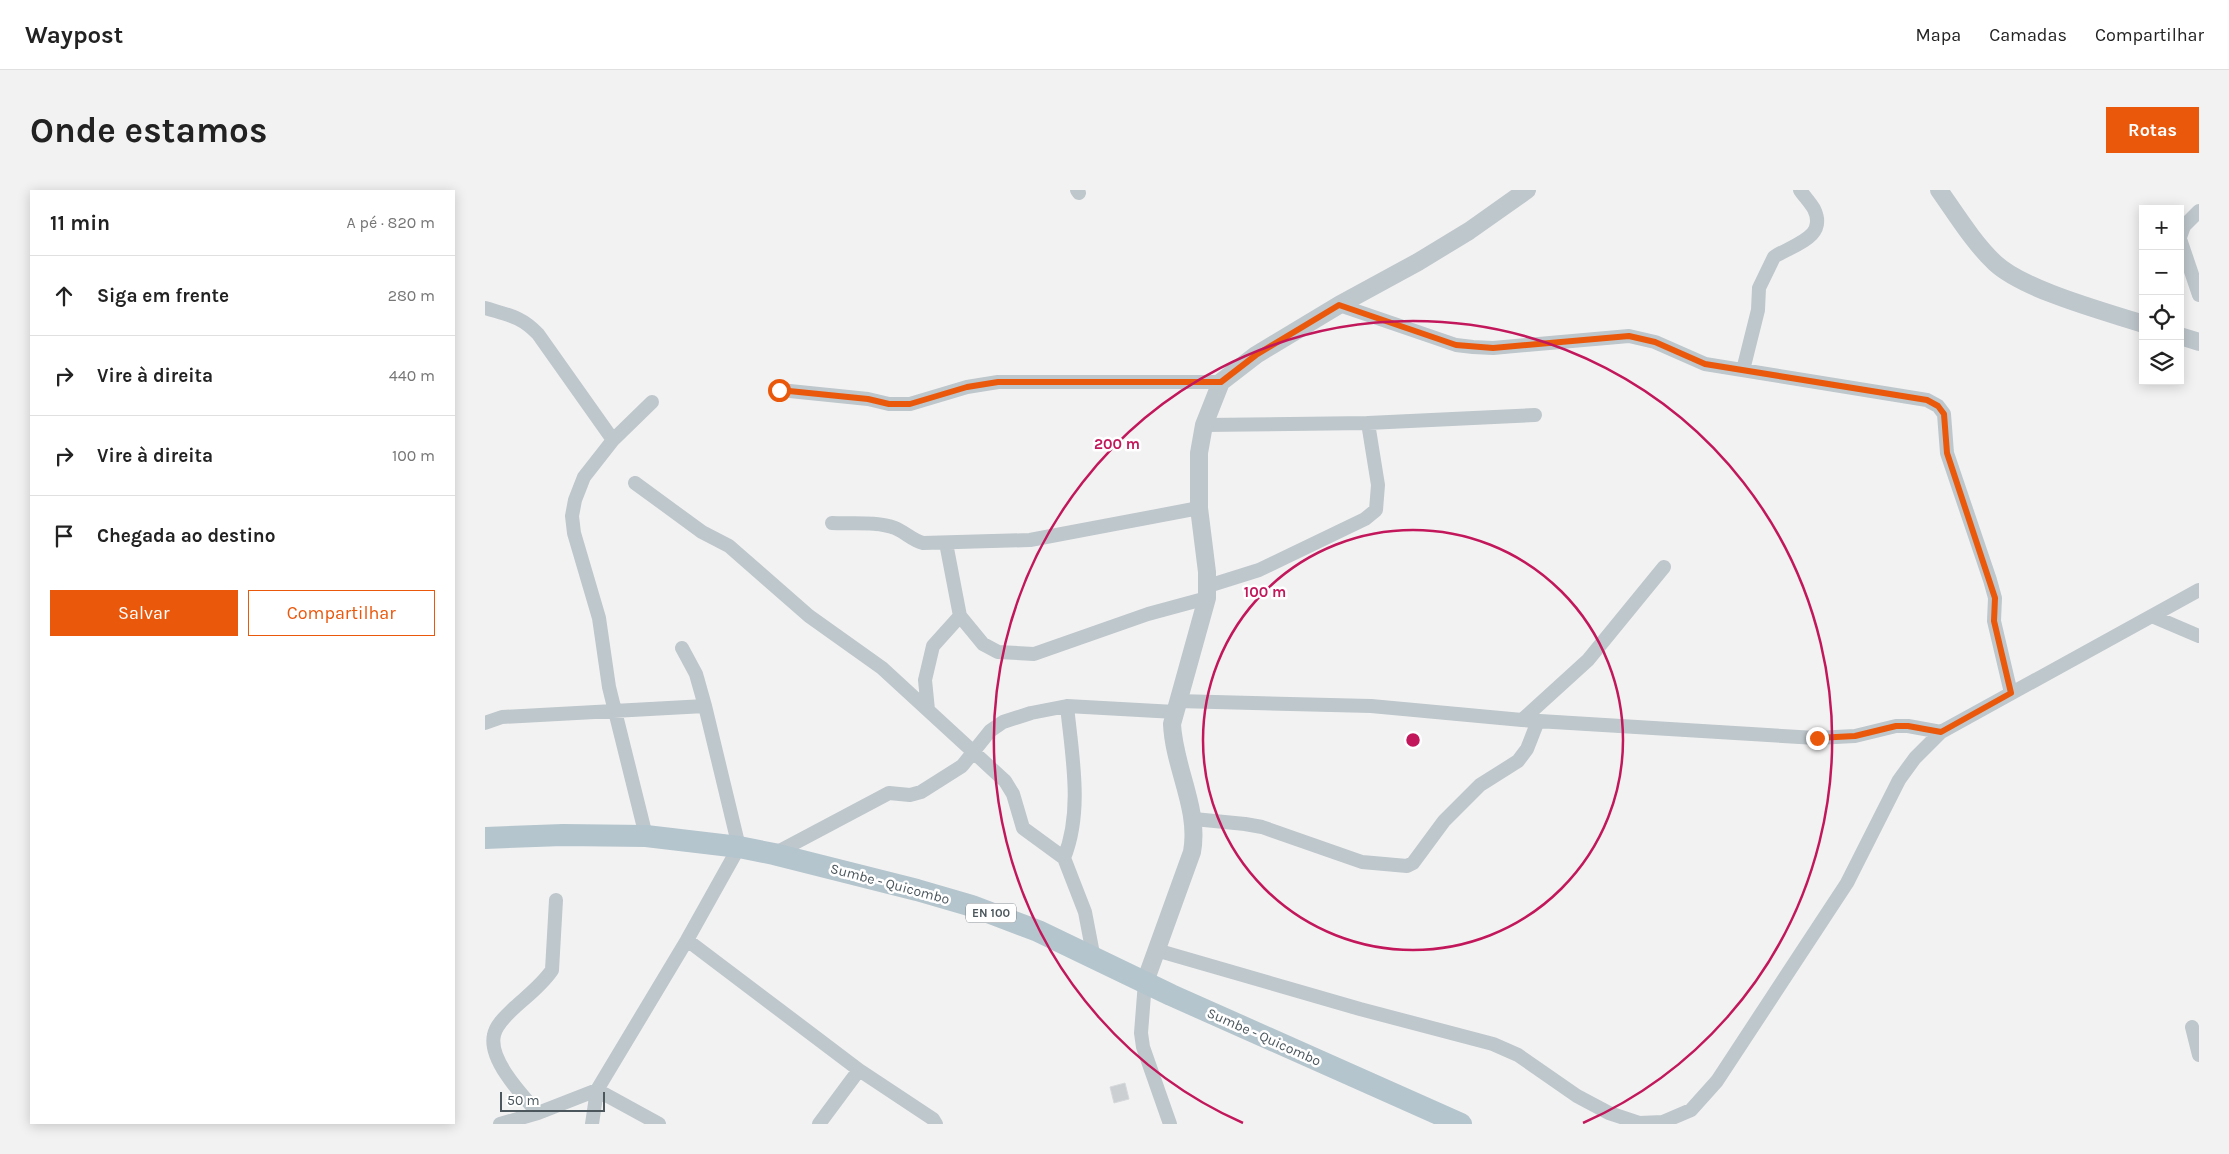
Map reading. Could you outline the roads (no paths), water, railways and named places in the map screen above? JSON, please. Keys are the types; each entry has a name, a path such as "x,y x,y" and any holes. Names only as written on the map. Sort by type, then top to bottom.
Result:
{"main road":[{"name":"Sumbe - Quicombo","path":"489,839 645,836 739,847 917,890 972,906 1038,932 1461,1124"}],"street":[{"path":"1170,1124 1143,1047 1141,1033 1145,982 1192,852 1195,836 1194,819 1173,745 1172,724 1208,592 1199,508 1199,453 1204,425 1221,382 1256,355 1469,231 1527,190"},
{"path":"1743,370 1758,310 1759,288 1770,262 1774,256 1810,238 1815,232 1817,221 1815,210 1800,190"},
{"path":"1939,190 1981,249 1996,264 2021,280 2091,307 2139,323"},
{"path":"2184,226 2199,211"},
{"path":"2184,250 2199,295"},
{"path":"1339,305 1456,345 1493,348 1629,336 1655,342 1705,364 1927,400 1938,406 1944,414 1947,453 1995,598 1994,621 2011,693"},
{"path":"485,308 519,318 538,334 613,440"},
{"path":"2184,337 2199,342"},
{"path":"779,390 868,399 889,404 910,404 967,387 998,382 1221,382"},
{"path":"645,836 607,680 600,625 574,533 572,516 575,500 584,477 613,440 652,402"},
{"path":"1204,425 1368,423 1535,416"},
{"path":"946,542 960,616 968,628 983,644 998,652 1034,654 1208,592 1259,570 1365,519 1376,510 1378,485 1368,423"},
{"path":"635,482 703,532 729,546 809,616 882,668 1010,787 1023,828 1064,858 1085,912 1094,959"},
{"path":"832,523 885,526 903,532 917,542 1030,540 1199,508"},
{"path":"1522,720 1588,660 1664,566"},
{"path":"1156,950 1360,1009 1493,1044 1517,1056 1577,1096 1609,1113 1639,1123 1663,1122 1691,1110 1717,1081 1847,883 1899,780 1915,758 1941,732 2199,590"},
{"path":"927,710 925,680 933,646 960,616"},
{"path":"2152,616 2199,636"},
{"path":"592,1124 597,1090 687,940 739,847 696,674 682,648"},
{"path":"485,723 502,717 705,706"},
{"path":"773,854 889,793 910,794 921,792 957,770 973,753 990,730 1003,722 1048,708 1067,706 1371,706 1522,720 1817,738 1855,736 1896,726 1908,726 1941,732"},
{"path":"1064,858 1071,840 1075,782 1067,706"},
{"path":"1194,819 1253,826 1362,862 1407,866 1413,863 1444,821 1480,785 1518,761 1527,749 1538,720"},
{"path":"538,1113 507,1075 494,1046 494,1035 508,1013 547,978 552,970 556,900"},
{"path":"687,940 859,1070 933,1119 936,1124"},
{"path":"2192,1027 2199,1055"},
{"path":"819,1124 859,1070"},
{"path":"500,1124 538,1113 597,1090"},
{"path":"597,1090 659,1124"}]}
